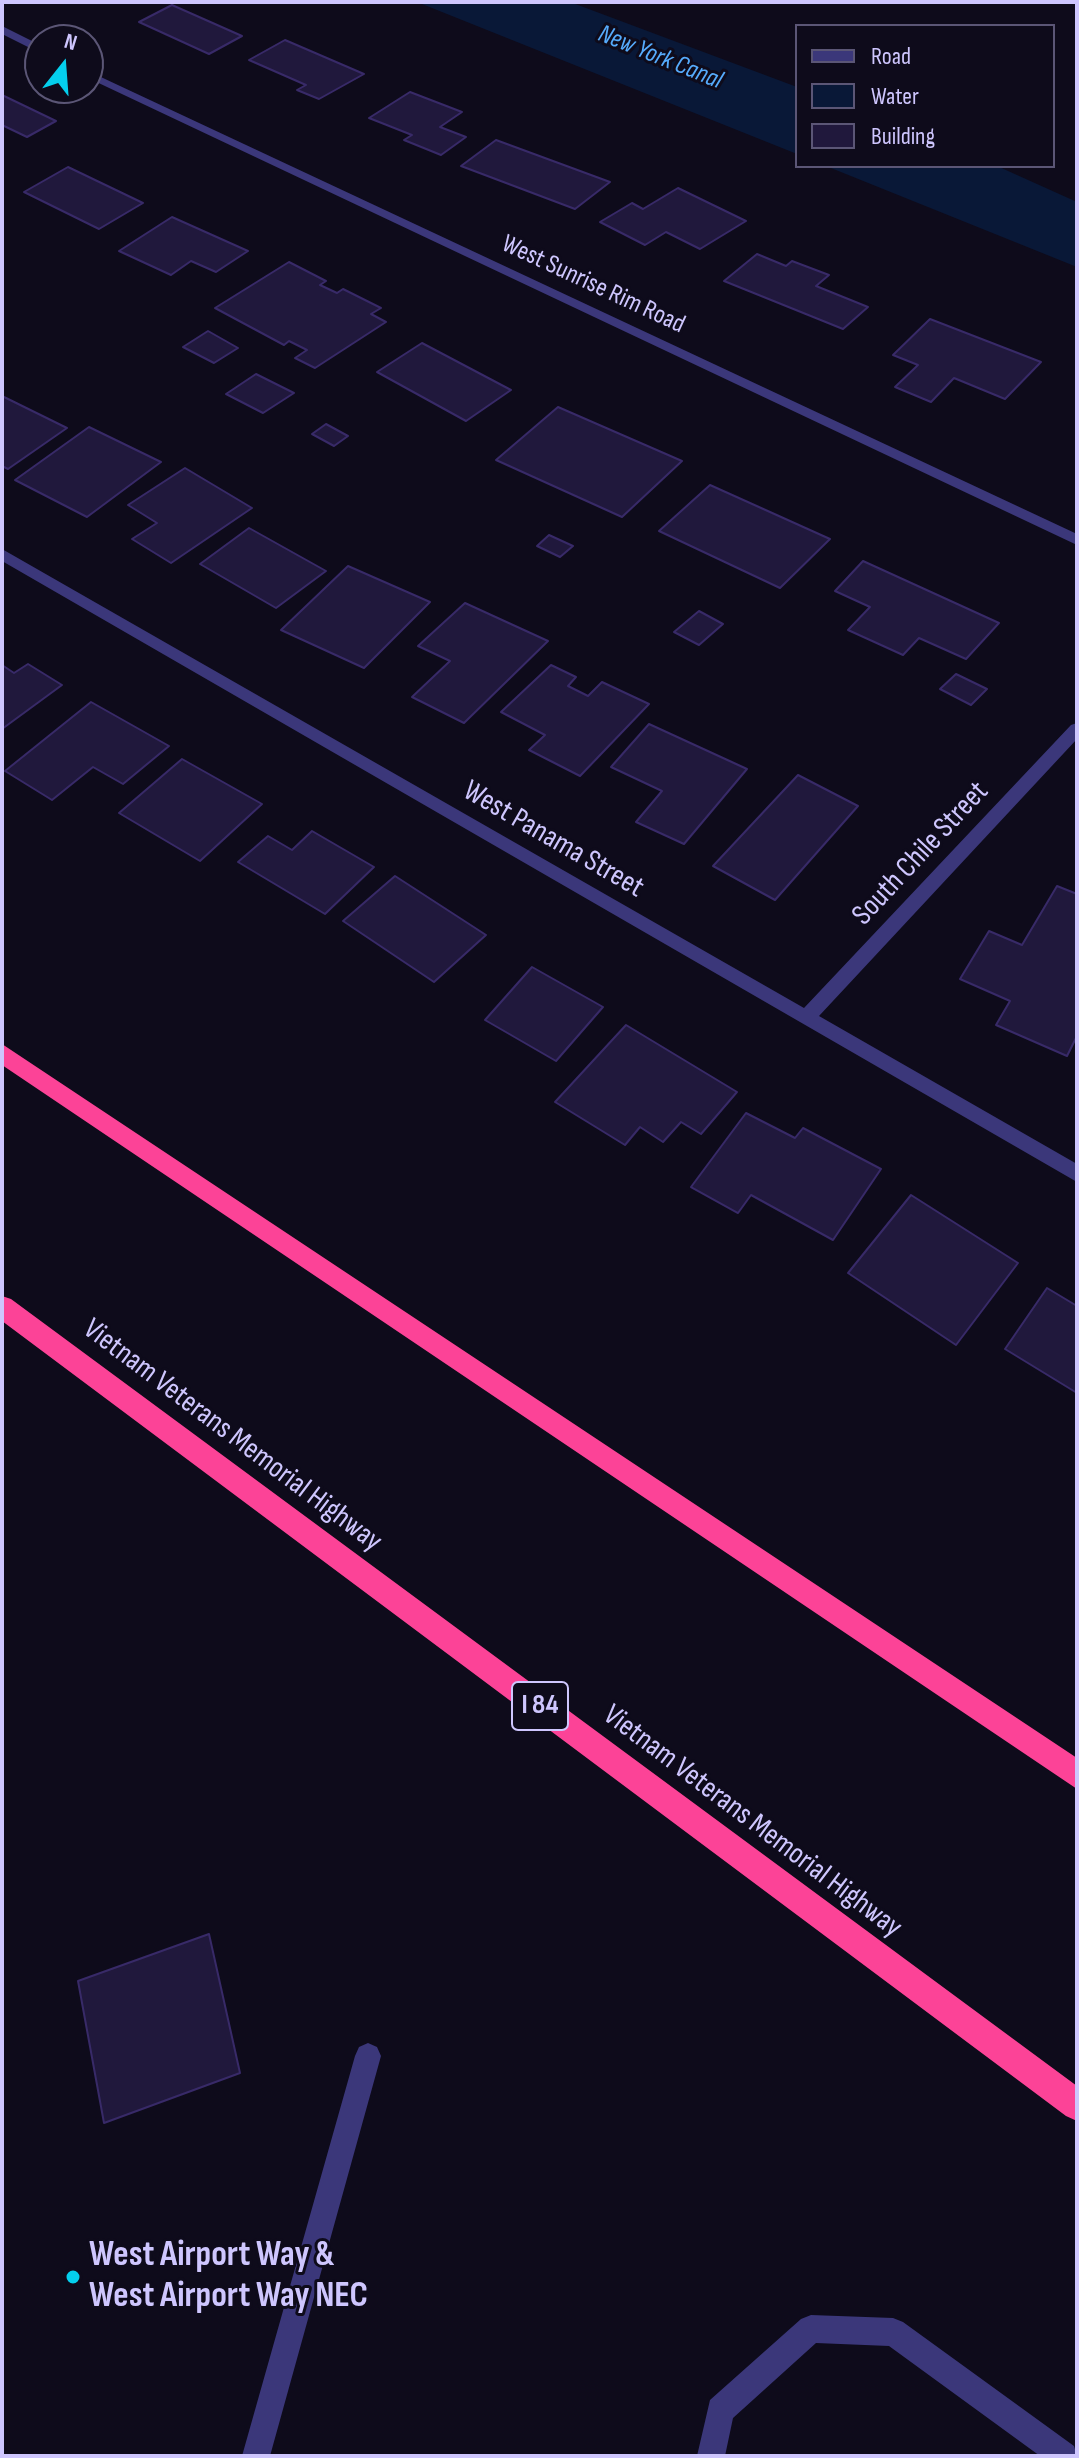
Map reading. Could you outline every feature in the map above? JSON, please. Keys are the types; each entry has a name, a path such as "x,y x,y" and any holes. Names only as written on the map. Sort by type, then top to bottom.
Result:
{"highway":[{"path":"2,1053 1077,1775"},
{"name":"Vietnam Veterans Memorial Highway","path":"2,1307 1077,2105"}],"street":[{"path":"2,29 24,41"},
{"name":"West Sunrise Rim Road","path":"104,82 1077,540"},
{"name":"West Panama Street","path":"2,554 1077,1174"},
{"name":"South Chile Street","path":"806,1018 1077,729"},
{"path":"256,2456 368,2056"},
{"path":"711,2456 720,2410 811,2329 893,2332 1064,2456"}],"water":[{"name":"New York Canal","path":"417,2 570,2 795,86 795,153"},
{"path":"831,168 1001,168 1077,202 1077,267"}],"building":[{"path":"172,5 242,36 209,54 139,22"},
{"path":"285,40 364,74 319,99 297,90 306,85 249,60"},
{"path":"410,92 462,112 440,127 466,137 441,155 404,140 412,135 369,118"},
{"path":"2,95 56,121 27,137 2,125"},
{"path":"496,140 610,182 575,209 461,166"},
{"path":"68,167 143,203 99,229 24,192"},
{"path":"678,188 746,221 700,249 666,232 645,245 600,222 632,203 643,209"},
{"path":"172,217 248,251 216,272 191,261 171,275 119,251"},
{"path":"757,254 786,266 792,261 829,275 816,286 868,307 843,329 724,281"},
{"path":"289,262 326,281 320,285 337,293 343,289 381,308 371,314 386,322 315,368 295,358 307,350 289,341 284,345 215,308"},
{"path":"930,319 1041,362 1005,399 954,378 931,402 895,387 918,365 893,355"},
{"path":"208,331 238,348 214,363 183,347"},
{"path":"422,343 511,390 466,421 377,372"},
{"path":"256,374 294,393 263,413 226,394"},
{"path":"2,396 67,428 8,469 2,466"},
{"path":"558,407 682,461 622,517 496,460"},
{"path":"326,424 348,436 334,446 312,434"},
{"path":"89,427 161,462 87,517 15,480"},
{"path":"185,468 252,508 171,563 132,539 157,523 128,505"},
{"path":"710,485 830,539 780,588 659,531"},
{"path":"249,528 326,571 276,608 200,564"},
{"path":"549,535 573,546 560,557 537,546"},
{"path":"863,561 999,623 966,659 919,638 903,655 848,630 870,607 835,591"},
{"path":"348,566 430,602 364,668 281,630"},
{"path":"465,603 548,641 464,723 412,697 450,661 418,646"},
{"path":"699,611 723,624 699,645 674,632"},
{"path":"28,664 62,685 2,729 2,665 14,673"},
{"path":"551,665 576,677 568,686 588,696 602,682 649,704 580,776 529,750 545,735 501,712"},
{"path":"956,674 987,689 971,705 940,689"},
{"path":"91,702 169,746 123,784 93,767 52,800 5,771"},
{"path":"649,724 747,769 684,844 636,822 662,791 611,767"},
{"path":"182,759 262,804 200,861 119,813"},
{"path":"798,775 858,806 775,900 713,866"},
{"path":"312,831 374,867 325,914 238,862 268,836 292,850"},
{"path":"395,876 486,935 434,982 343,921"},
{"path":"1057,886 1077,894 1077,1036 1067,1056 996,1025 1010,1001 960,979 989,931 1022,945"},
{"path":"532,967 603,1007 556,1061 485,1020"},
{"path":"626,1025 737,1092 701,1134 681,1122 663,1142 640,1127 625,1145 555,1102"},
{"path":"746,1113 795,1138 803,1128 881,1169 833,1240 751,1195 738,1213 691,1187"},
{"path":"911,1195 1018,1263 956,1345 848,1273"},
{"path":"1047,1288 1077,1306 1077,1393 1005,1349"},
{"path":"209,1934 240,2073 104,2123 78,1981"}],"place":[{"name":"West Airport Way & West Airport Way NEC","path":"73,2277"}]}
